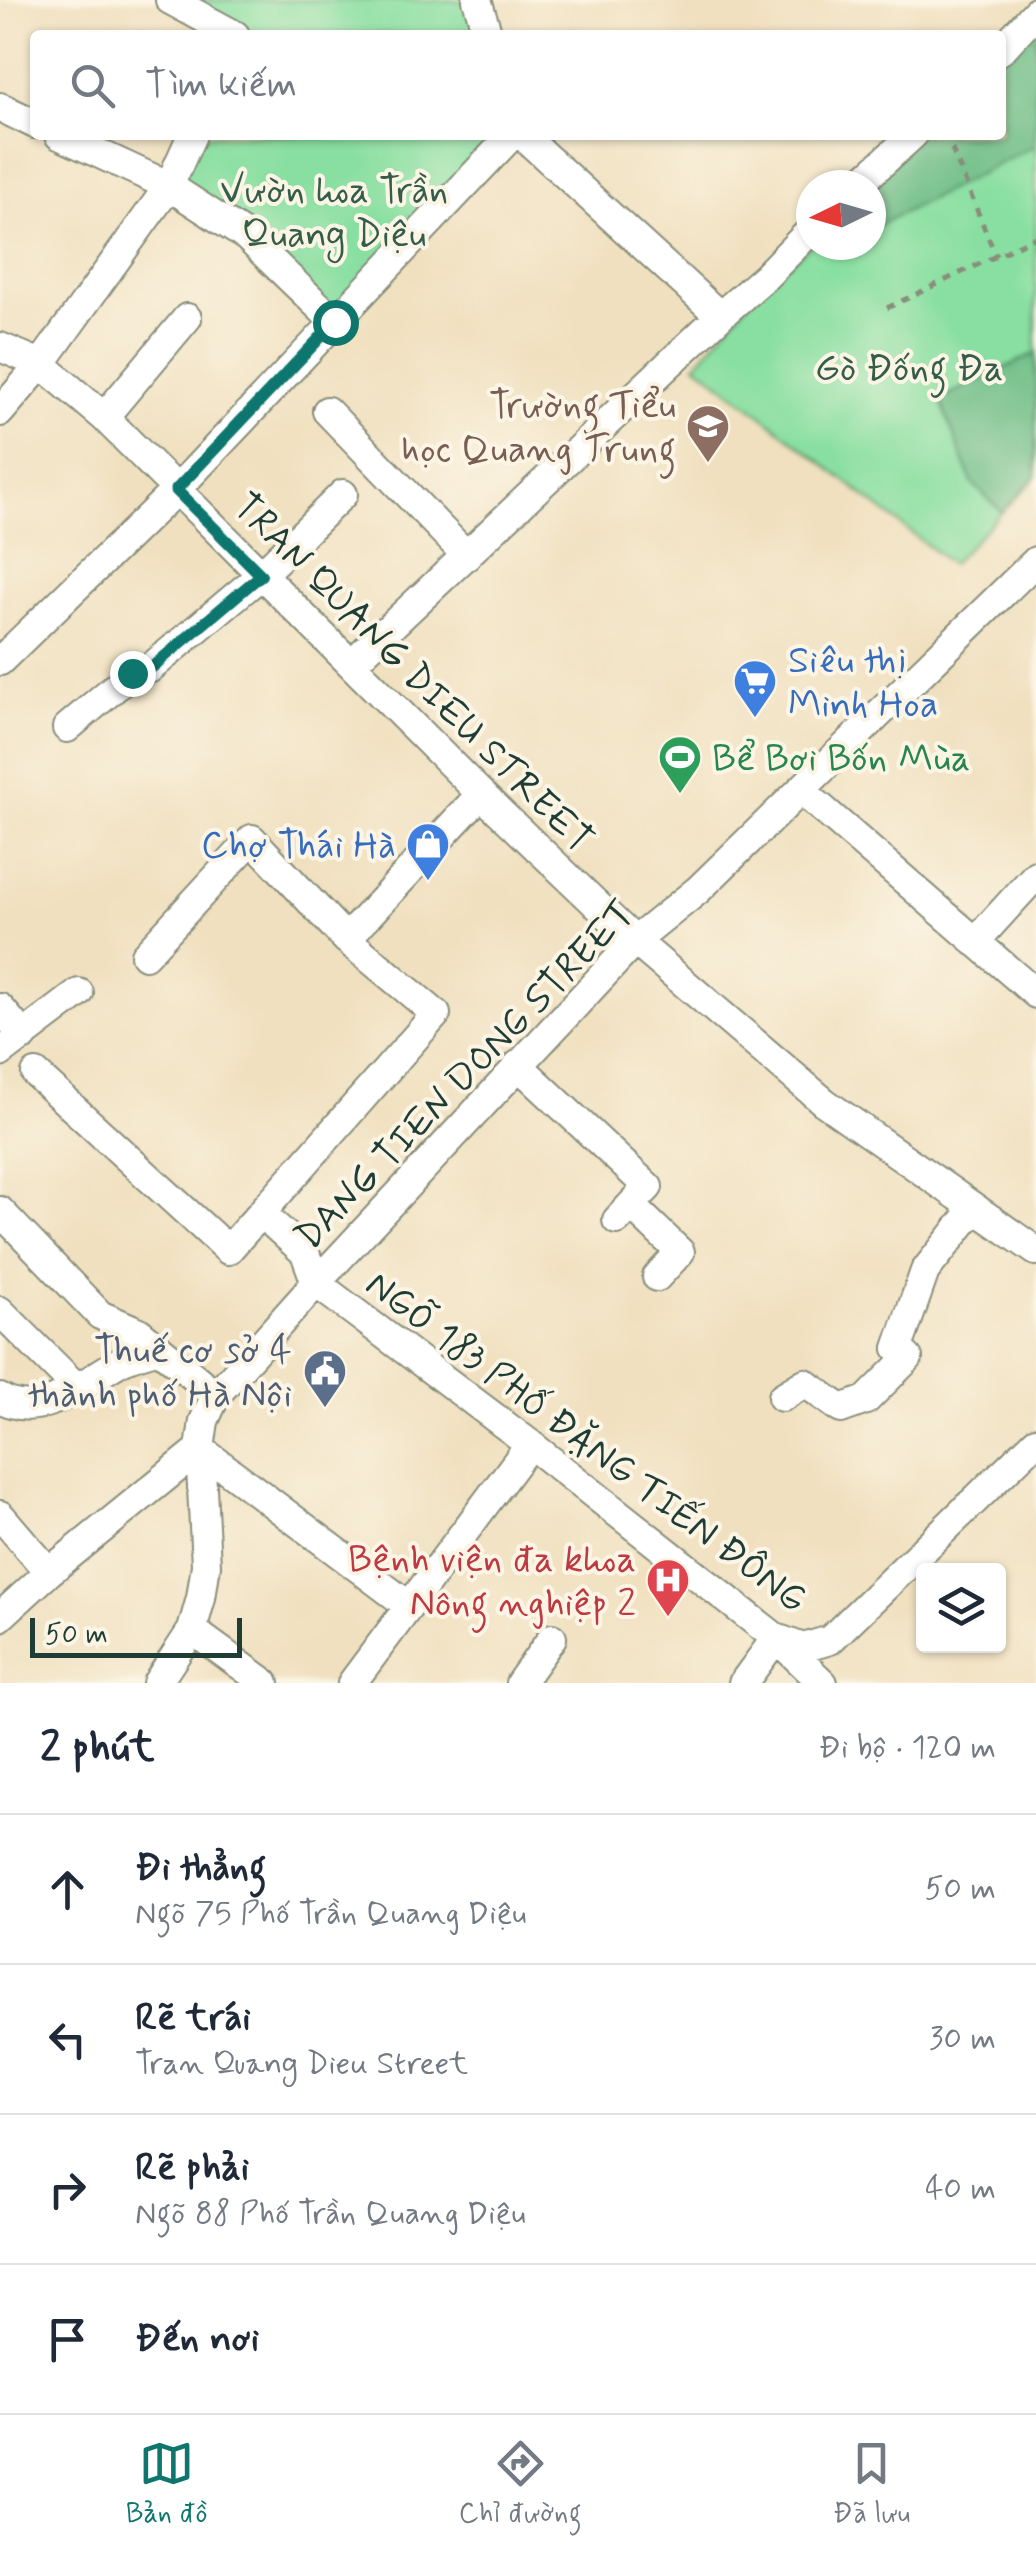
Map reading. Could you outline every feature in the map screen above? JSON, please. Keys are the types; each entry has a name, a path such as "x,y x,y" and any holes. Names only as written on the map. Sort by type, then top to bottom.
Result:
{"street":[{"path":"170,0 226,30"},
{"path":"477,0 486,30"},
{"path":"1006,44 1036,9 1030,0"},
{"path":"0,108 30,122"},
{"path":"70,140 169,186 246,237 335,322"},
{"path":"0,412 41,364 169,186 190,140"},
{"path":"5,646 176,490 507,140"},
{"path":"527,140 720,316"},
{"path":"874,170 908,140"},
{"path":"351,664 796,245"},
{"path":"104,417 186,318"},
{"name":"TRAN QUANG DIEU STREET","path":"0,347 41,364 104,417 481,794 635,940 824,1102 1036,1251"},
{"path":"327,411 467,556"},
{"path":"67,728 132,673 150,669 261,575 342,494"},
{"name":"DANG TIEN DONG STREET","path":"158,1683 192,1630 201,1598 206,1565 200,1449 204,1422 216,1396 635,940 698,890 1036,561"},
{"path":"802,791 1036,994"},
{"path":"346,939 481,794"},
{"path":"36,1074 228,1250 436,1014 346,939 252,839 144,955"},
{"path":"975,942 1036,875"},
{"path":"0,1054 79,993"},
{"path":"0,1008 24,1036"},
{"path":"518,1065 648,1187 624,1213 680,1252 656,1277"},
{"path":"782,1397 806,1383 841,1408 866,1400 908,1358 898,1348 925,1272 974,1209"},
{"path":"0,1211 100,1315 139,1332 216,1396"},
{"path":"261,1213 304,1253 316,1283"},
{"name":"NGÕ 183 PHỐ ĐẶNG TIẾN ĐÔNG","path":"316,1283 530,1444 776,1638 804,1648 830,1640 1036,1441"},
{"path":"0,1312 76,1387"},
{"path":"4,1405 26,1408 51,1403 126,1358 159,1348"},
{"path":"352,1683 530,1444"},
{"path":"0,1618 200,1449 409,1606"},
{"path":"3,1525 50,1572"},
{"path":"192,1630 265,1683"},
{"path":"520,1683 552,1638"},
{"path":"743,1683 776,1638 823,1683"}],"path":[{"path":"955,140 951,147 996,256"},
{"path":"886,308 1036,238"}],"green space":[{"path":"170,0 477,0 486,30 226,30"},
{"name":"Gò Đống Đa","path":"1036,16 1036,477 951,564 696,364 763,285 796,258 886,260 886,179 988,140 1006,140 1006,118"},
{"path":"1036,16 1036,145 886,221 884,170 911,140 1006,140 1006,46"},
{"name":"Vườn hoa Trần Quang Diệu","path":"190,140 507,140 335,322 169,186"},
{"path":"1036,353 1036,477 1002,512 972,483 940,399"}],"place":[{"name":"Trường Tiểu học Quang Trung","path":"708,464"},
{"name":"Siêu thị Minh Hoa","path":"755,719"},
{"name":"Bể Bơi Bốn Mùa","path":"680,795"},
{"name":"Chợ Thái Hà","path":"428,882"},
{"name":"Thuế cơ sở 4 thành phố Hà Nội","path":"325,1409"},
{"name":"Bệnh viện đa khoa Nông nghiệp 2","path":"668,1618"}],"route":[{"path":"132,673 150,669 261,575 176,490 335,322"}]}
